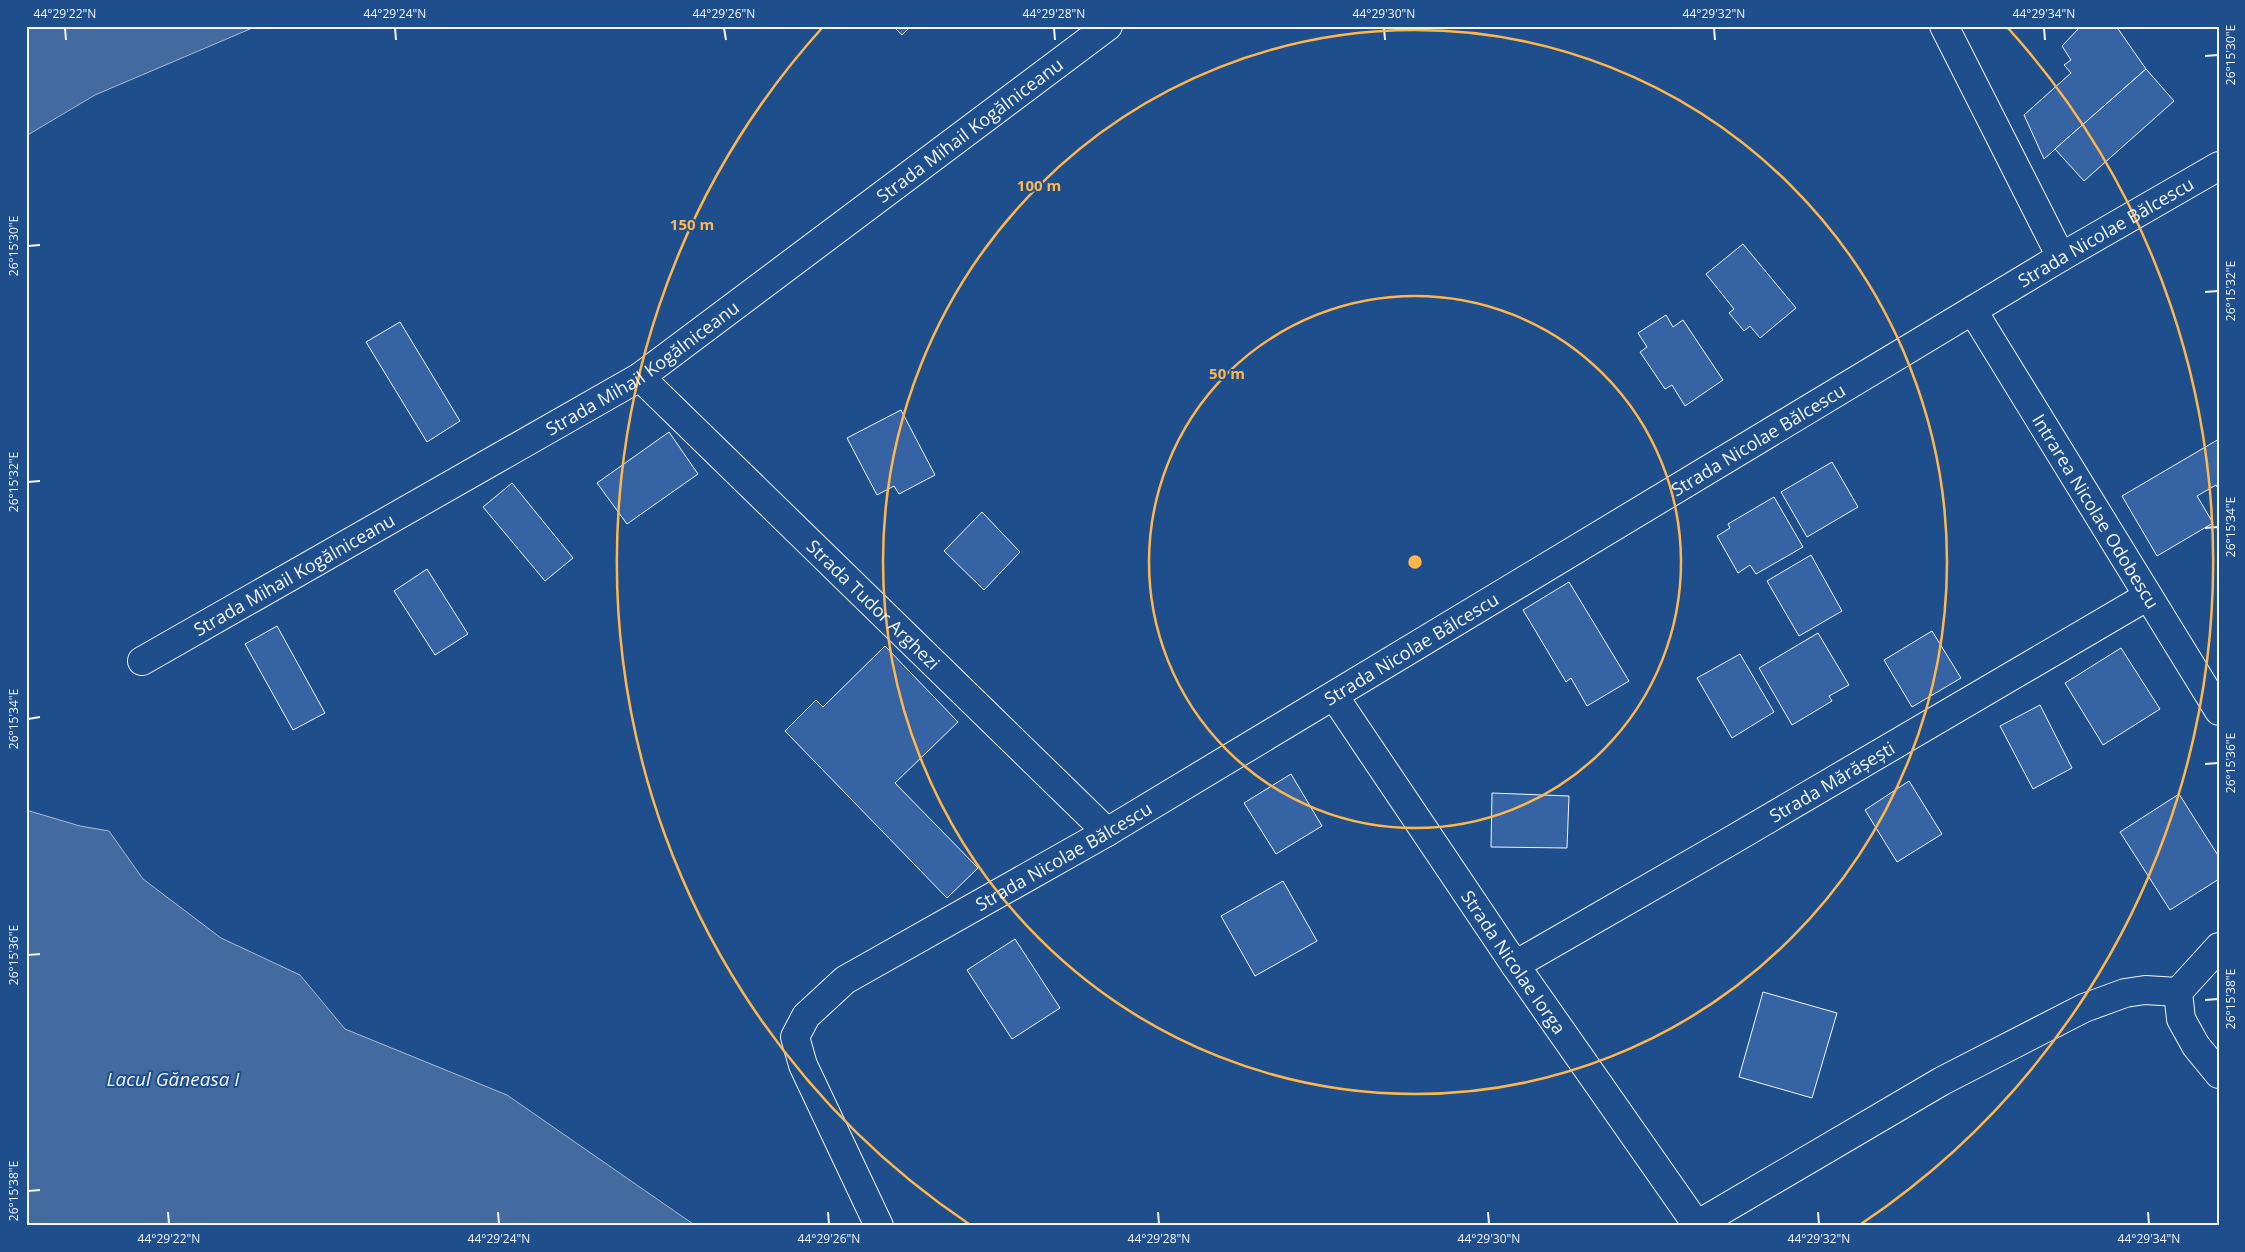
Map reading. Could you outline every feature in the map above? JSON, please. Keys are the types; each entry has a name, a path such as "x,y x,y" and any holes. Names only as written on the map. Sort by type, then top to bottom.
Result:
{"street":[{"name":"Strada Mihail Kogălniceanu","path":"142,661 640,377 1108,26"},
{"path":"1944,26 2061,257"},
{"name":"Strada Nicolae Bălcescu","path":"879,1226 803,1065 795,1037 806,1016 845,980 1107,832 2061,257 2219,166"},
{"name":"Intrarea Nicolae Odobescu","path":"1973,311 2219,711"},
{"name":"Strada Tudor Arghezi","path":"640,377 1107,832"},
{"name":"Strada Mărășești","path":"1515,965 2148,596"},
{"name":"Strada Nicolae Iorga","path":"1334,696 1515,965 1696,1225"},
{"path":"2219,947 2178,992 2181,1019 2196,1046 2219,1074"},
{"path":"1696,1225 1942,1081 2084,1008 2125,993 2145,990 2178,992"}],"water":[{"path":"26,26 257,26 95,95 26,136"},
{"name":"Lacul Găneasa I","path":"26,810 80,826 109,831 143,879 221,938 300,975 345,1029 507,1095 696,1226 26,1226"}],"building":[{"path":"893,26 911,26 902,35"},
{"path":"2081,26 2116,26 2146,69 2044,159 2024,115 2071,73 2064,65 2071,60 2062,46"},
{"path":"2146,69 2174,101 2084,181 2055,149"},
{"path":"1743,244 1796,308 1760,338 1750,326 1744,331 1729,313 1734,309 1706,274"},
{"path":"1666,315 1673,327 1683,320 1723,380 1685,406 1672,385 1665,389 1640,352 1647,347 1638,333"},
{"path":"400,322 460,421 427,442 366,342"},
{"path":"901,410 935,475 899,494 894,486 877,495 847,438"},
{"path":"669,432 698,474 627,524 597,483"},
{"path":"2219,439 2219,490 2216,485 2197,496 2213,523 2157,556 2122,496"},
{"path":"1832,462 1858,507 1807,537 1781,492"},
{"path":"512,483 573,558 545,581 483,507"},
{"path":"1774,497 1803,547 1756,574 1750,565 1738,573 1717,536 1730,528 1728,524"},
{"path":"982,512 1020,552 984,590 944,551"},
{"path":"1811,555 1842,611 1799,636 1767,581"},
{"path":"427,569 468,634 435,655 394,591"},
{"path":"1569,582 1629,681 1587,706 1571,678 1566,682 1523,610"},
{"path":"277,626 325,713 293,730 245,644"},
{"path":"1932,631 1961,678 1912,707 1884,660"},
{"path":"1818,633 1849,685 1829,696 1832,701 1792,725 1759,668"},
{"path":"885,646 958,722 895,783 978,868 947,898 785,731 816,700 823,707"},
{"path":"2121,648 2160,709 2103,745 2065,683"},
{"path":"1740,654 1774,712 1732,738 1697,678"},
{"path":"2040,705 2072,768 2033,789 2000,726"},
{"path":"1291,774 1322,826 1276,854 1244,803"},
{"path":"1909,781 1942,834 1897,862 1865,810"},
{"path":"1492,793 1569,796 1567,848 1491,847"},
{"path":"2179,794 2219,857 2219,879 2170,910 2120,832"},
{"path":"1283,881 1317,941 1255,976 1221,916"},
{"path":"1015,939 1060,1008 1012,1039 967,970"},
{"path":"1763,992 1837,1013 1812,1098 1739,1077"}]}
